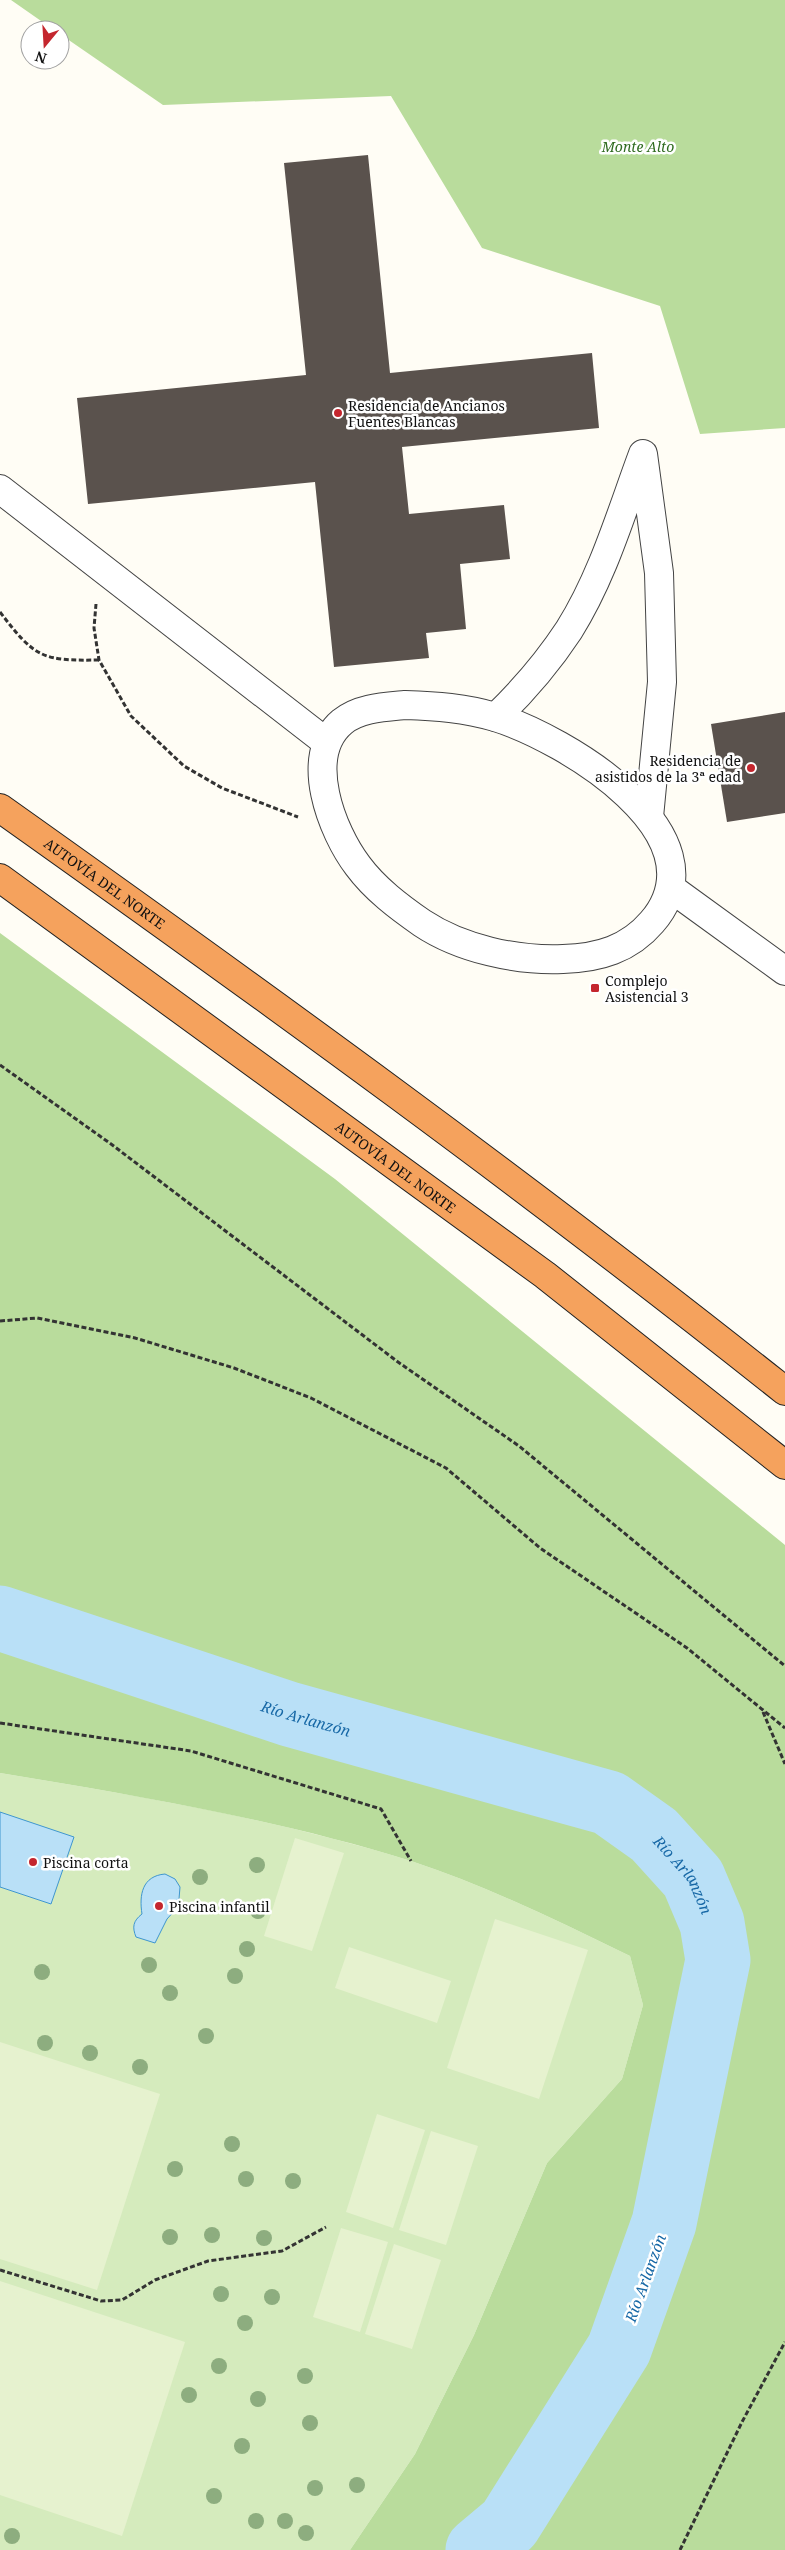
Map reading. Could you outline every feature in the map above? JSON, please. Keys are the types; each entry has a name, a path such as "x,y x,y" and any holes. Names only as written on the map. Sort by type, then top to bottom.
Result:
{"highway":[{"name":"AUTOVÍA DEL NORTE","path":"0,808 166,926 468,1148 670,1299 785,1391"},
{"name":"AUTOVÍA DEL NORTE","path":"0,878 545,1275 785,1465"}],"lane":[{"path":"496,717 545,665 570,629 596,579 643,454 659,573 662,682 649,817"},
{"path":"0,489 326,742"},
{"path":"406,705 452,707 496,717 536,733 612,779 649,817 670,859 672,889 659,914 640,936 617,950 584,958 546,960 506,955 462,942 424,924 388,898 358,867 336,831 326,798 323,769 326,742 342,722 369,709 406,705"},
{"path":"672,889 785,971"}],"path":[{"path":"100,565 94,628 99,660 131,716 184,766 222,788 336,831"},
{"path":"0,612 17,634 38,653 61,660 99,660"},
{"path":"0,1065 111,1144 398,1362 519,1446 785,1666"},
{"path":"0,1321 37,1318 135,1338 234,1368 311,1398 446,1468 540,1548 687,1648 785,1728"},
{"path":"763,1710 785,1764"},
{"path":"0,1723 191,1751 380,1810 411,1862"},
{"path":"0,2270 101,2301 122,2300 155,2280 208,2261 282,2251 326,2227"},
{"path":"680,2550 742,2422 785,2342"}],"green space":[{"name":"Monte Alto","path":"11,0 785,0 785,428 700,434 660,306 482,248 391,96 163,105 70,41 70,20 40,20"},
{"path":"0,933 335,1179 785,1545 785,2550 350,2550 415,2454 474,2335 547,2163 622,2079 643,2005 630,1956 467,1881 411,1861 360,1846 258,1821 156,1800 0,1773"},
{"path":"0,1773 207,1810 361,1846 467,1881 549,1917 630,1956 643,2005 622,2079 547,2163 474,2335 415,2454 350,2550 0,2550"},
{"path":"295,1838 344,1853 312,1951 264,1936"},
{"path":"495,1919 588,1950 539,2099 447,2068"},
{"path":"349,1947 451,1981 437,2023 335,1988"},
{"path":"0,2042 160,2094 97,2290 0,2259"},
{"path":"377,2114 425,2130 393,2228 346,2212"},
{"path":"431,2131 478,2146 446,2245 399,2230"},
{"path":"341,2228 388,2242 360,2332 313,2317"},
{"path":"394,2244 441,2260 412,2349 365,2334"},
{"path":"0,2281 185,2342 122,2536 0,2495"}],"water":[{"name":"Piscina corta","path":"0,1812 74,1837 51,1904 0,1887"},
{"name":"Piscina infantil","path":"165,1874 175,1879 180,1887 179,1899 176,1909 167,1919 155,1943 136,1937 134,1924 142,1914 141,1900 147,1883 151,1878"}],"building":[{"name":"Residencia de Ancianos Fuentes Blancas","path":"368,155 390,373 592,353 599,428 402,447 409,514 504,505 510,559 460,564 466,629 426,633 429,658 334,667 315,482 88,504 77,398 306,375 284,163"},
{"name":"Residencia de asistidos de la 3ª edad","path":"785,712 785,813 727,822 711,724"}],"waterway":[{"name":"Río Arlanzón","path":"0,1618 289,1714 609,1803 654,1835 693,1878 712,1923 718,1960 664,2223 619,2349 509,2524 478,2550"}],"place":[{"name":"Residencia de Ancianos Fuentes Blancas","path":"338,413"},
{"name":"Residencia de asistidos de la 3ª edad","path":"751,768"},
{"name":"Complejo Asistencial 3","path":"595,988"},
{"name":"Piscina corta","path":"33,1862"},
{"name":"Piscina infantil","path":"159,1906"}]}
